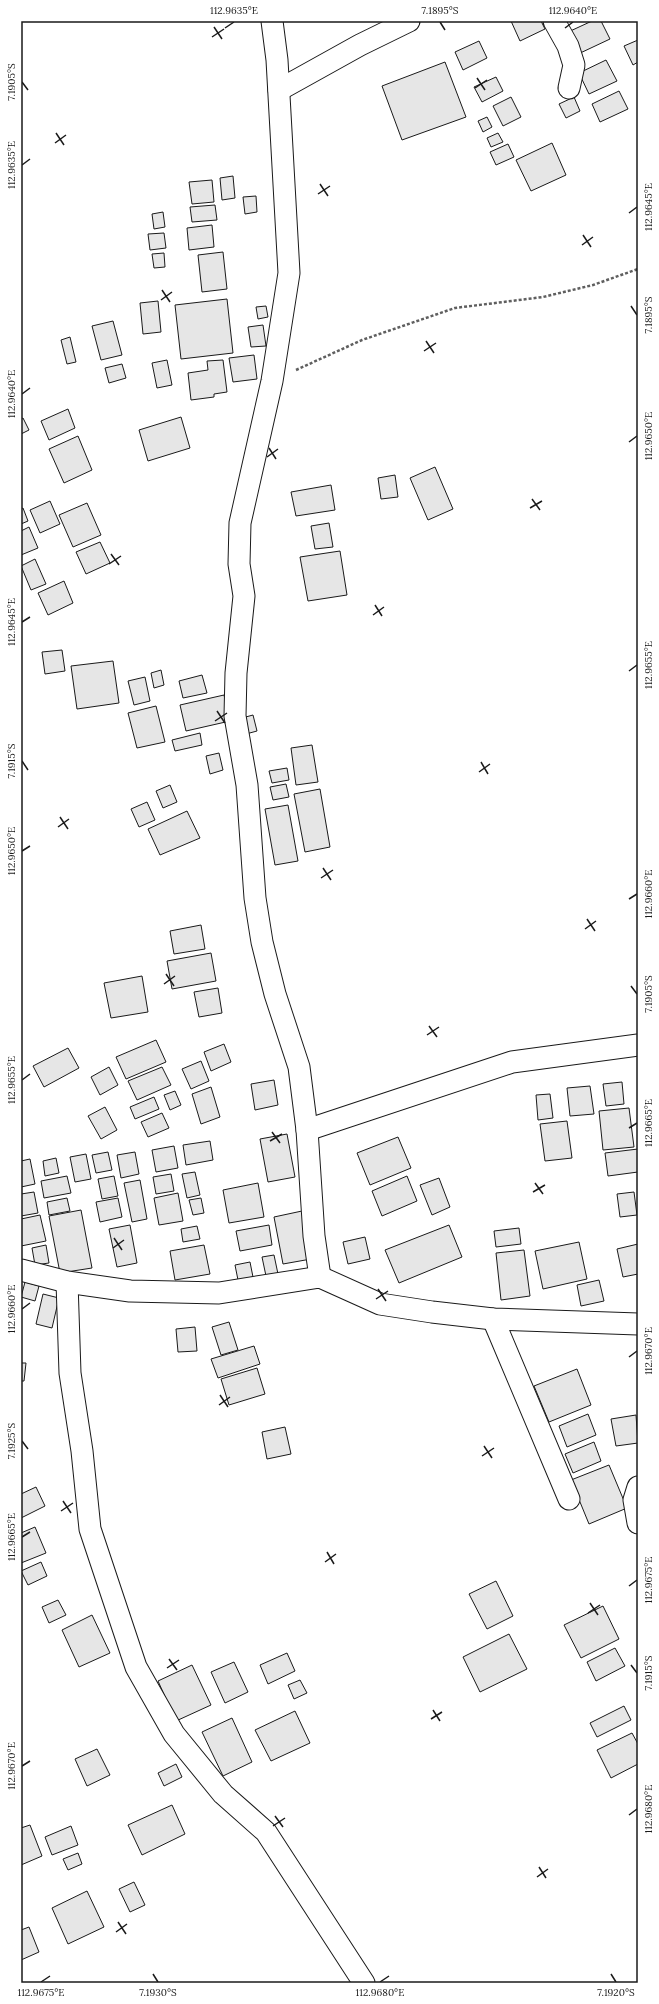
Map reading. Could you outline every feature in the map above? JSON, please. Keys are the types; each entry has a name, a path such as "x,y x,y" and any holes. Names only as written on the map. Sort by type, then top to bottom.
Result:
{"street":[{"path":"272,21 279,90 289,273 272,381 240,524 239,564 244,596 236,673 235,716 247,785 255,898 262,942 275,994 299,1067 307,1130 314,1236 320,1277"},
{"path":"279,90 360,45 409,21"},
{"path":"554,21 568,46 574,65 569,88"},
{"path":"307,1130 512,1062 638,1045"},
{"path":"21,1270 67,1282 130,1291 219,1293 320,1277 380,1304 493,1319 638,1324"},
{"path":"67,1282 70,1373 82,1451 90,1529 136,1667 174,1734 223,1794 266,1832 364,1983"},
{"path":"493,1319 569,1499"},
{"path":"637,1496 638,1523"}],"path":[{"path":"272,381 362,340 455,308 543,297 593,284 638,268"}],"building":[{"path":"511,21 541,21 545,29 520,41"},
{"path":"592,21 601,21 610,39 576,55 566,33"},
{"path":"638,40 638,62 633,65 624,46"},
{"path":"479,41 487,58 463,70 455,52"},
{"path":"606,60 617,81 589,94 579,73"},
{"path":"445,62 466,117 402,140 382,86"},
{"path":"496,77 503,91 482,102 474,87"},
{"path":"619,91 628,109 600,122 592,104"},
{"path":"511,97 521,117 503,126 493,106"},
{"path":"574,97 580,111 566,118 559,104"},
{"path":"487,117 492,127 483,132 478,121"},
{"path":"498,133 503,142 491,147 487,138"},
{"path":"552,143 566,175 531,191 516,160"},
{"path":"508,144 514,157 496,165 490,152"},
{"path":"233,176 235,198 222,200 220,178"},
{"path":"212,180 214,202 192,204 189,182"},
{"path":"256,196 257,212 245,214 243,197"},
{"path":"215,205 217,220 192,222 190,207"},
{"path":"163,212 165,227 154,229 152,214"},
{"path":"212,225 214,247 189,250 187,228"},
{"path":"164,233 166,248 150,250 148,234"},
{"path":"223,252 227,289 202,292 198,255"},
{"path":"164,253 165,267 154,268 152,254"},
{"path":"227,299 233,353 181,359 175,305"},
{"path":"158,301 161,332 143,334 140,303"},
{"path":"266,306 268,317 258,319 256,307"},
{"path":"113,321 122,355 101,360 92,326"},
{"path":"263,325 266,346 251,347 248,327"},
{"path":"70,337 76,362 67,364 61,340"},
{"path":"254,355 257,379 233,382 229,358"},
{"path":"167,360 172,385 157,388 152,363"},
{"path":"223,360 227,392 214,394 214,397 191,400 188,373 208,370 207,361"},
{"path":"122,364 126,378 109,383 105,368"},
{"path":"68,409 75,428 49,440 41,421"},
{"path":"181,417 190,448 148,461 139,430"},
{"path":"23,418 29,430 21,434 21,419"},
{"path":"78,436 92,470 64,483 49,449"},
{"path":"435,467 453,509 428,520 410,478"},
{"path":"395,475 398,497 381,499 378,478"},
{"path":"331,485 335,510 296,516 291,492"},
{"path":"50,501 60,524 40,533 30,510"},
{"path":"87,503 101,535 73,547 59,515"},
{"path":"23,508 28,521 21,524 21,509"},
{"path":"329,523 333,547 315,549 311,526"},
{"path":"29,527 38,548 21,555 21,531"},
{"path":"100,542 110,563 86,574 76,552"},
{"path":"340,551 347,595 308,601 300,557"},
{"path":"35,559 46,584 31,590 21,566"},
{"path":"64,581 73,603 48,615 38,593"},
{"path":"62,650 65,671 45,674 42,652"},
{"path":"113,661 119,703 77,709 71,666"},
{"path":"161,670 164,685 154,688 151,673"},
{"path":"202,675 207,693 183,698 179,681"},
{"path":"145,677 150,701 134,705 128,681"},
{"path":"224,695 230,721 186,731 180,705"},
{"path":"156,706 165,742 137,748 128,713"},
{"path":"253,715 257,731 246,734 242,718"},
{"path":"200,733 202,745 175,751 172,740"},
{"path":"312,745 318,782 296,785 291,748"},
{"path":"219,753 223,770 210,774 206,756"},
{"path":"287,768 289,780 272,783 269,771"},
{"path":"286,784 289,797 273,800 270,787"},
{"path":"170,785 177,802 163,808 156,791"},
{"path":"320,789 330,847 305,852 294,794"},
{"path":"147,802 155,820 139,827 131,809"},
{"path":"288,805 298,861 275,865 265,809"},
{"path":"187,811 200,838 160,855 148,829"},
{"path":"201,925 205,949 174,954 170,931"},
{"path":"211,953 216,981 172,989 167,961"},
{"path":"142,976 148,1012 111,1018 104,983"},
{"path":"218,988 222,1013 199,1017 194,992"},
{"path":"156,1040 166,1062 126,1079 116,1057"},
{"path":"224,1044 231,1062 211,1071 204,1052"},
{"path":"68,1048 79,1068 44,1087 33,1066"},
{"path":"201,1061 209,1081 191,1089 182,1069"},
{"path":"109,1067 118,1085 100,1095 91,1077"},
{"path":"162,1067 171,1085 137,1100 128,1081"},
{"path":"274,1080 278,1105 255,1110 251,1084"},
{"path":"622,1082 624,1104 606,1106 603,1084"},
{"path":"590,1086 594,1114 570,1116 567,1088"},
{"path":"211,1087 220,1117 201,1124 192,1094"},
{"path":"175,1091 181,1105 170,1110 164,1095"},
{"path":"550,1094 553,1118 538,1120 536,1095"},
{"path":"154,1097 159,1109 135,1119 130,1107"},
{"path":"105,1107 117,1130 101,1139 88,1116"},
{"path":"629,1108 634,1147 603,1150 599,1111"},
{"path":"162,1113 169,1128 148,1137 141,1122"},
{"path":"567,1121 572,1158 545,1161 540,1124"},
{"path":"287,1134 295,1177 268,1182 260,1139"},
{"path":"398,1137 411,1168 370,1185 357,1153"},
{"path":"210,1141 213,1160 186,1165 183,1145"},
{"path":"174,1146 178,1168 156,1172 152,1150"},
{"path":"638,1149 638,1172 608,1176 605,1153"},
{"path":"108,1152 112,1170 96,1173 92,1155"},
{"path":"135,1152 139,1174 121,1178 117,1155"},
{"path":"86,1154 91,1179 75,1182 70,1157"},
{"path":"56,1158 59,1173 45,1176 43,1161"},
{"path":"30,1159 35,1184 21,1187 21,1161"},
{"path":"195,1172 200,1195 187,1198 182,1174"},
{"path":"171,1174 174,1191 156,1194 153,1177"},
{"path":"67,1176 71,1193 44,1198 41,1181"},
{"path":"114,1176 118,1196 102,1199 98,1179"},
{"path":"407,1176 417,1201 382,1216 372,1191"},
{"path":"439,1178 450,1207 432,1215 420,1185"},
{"path":"140,1180 147,1219 132,1222 124,1183"},
{"path":"258,1183 264,1217 229,1223 223,1190"},
{"path":"34,1192 38,1213 21,1216 21,1194"},
{"path":"634,1192 637,1215 620,1217 617,1194"},
{"path":"178,1193 183,1221 159,1225 154,1198"},
{"path":"67,1198 70,1211 49,1215 47,1202"},
{"path":"118,1198 122,1217 100,1222 96,1202"},
{"path":"201,1198 204,1213 193,1215 189,1200"},
{"path":"81,1210 92,1268 60,1273 49,1216"},
{"path":"302,1211 311,1259 283,1264 274,1217"},
{"path":"40,1215 46,1241 21,1246 21,1219"},
{"path":"130,1225 137,1263 117,1267 109,1229"},
{"path":"269,1225 272,1245 240,1251 236,1231"},
{"path":"449,1225 462,1257 399,1283 385,1250"},
{"path":"197,1226 200,1239 183,1242 181,1229"},
{"path":"519,1228 521,1244 496,1247 494,1231"},
{"path":"365,1237 370,1259 348,1264 343,1242"},
{"path":"579,1242 587,1279 543,1289 535,1251"},
{"path":"638,1244 638,1274 623,1277 617,1249"},
{"path":"46,1245 49,1263 35,1265 32,1248"},
{"path":"204,1245 210,1274 175,1280 170,1251"},
{"path":"524,1250 530,1296 501,1300 496,1253"},
{"path":"274,1255 278,1274 266,1276 262,1257"},
{"path":"250,1262 253,1277 238,1280 235,1265"},
{"path":"599,1280 604,1301 581,1306 577,1285"},
{"path":"25,1282 39,1286 35,1301 21,1297"},
{"path":"43,1294 59,1298 52,1328 36,1324"},
{"path":"229,1322 238,1350 221,1355 212,1327"},
{"path":"195,1327 197,1351 178,1352 176,1329"},
{"path":"254,1346 260,1364 218,1378 211,1359"},
{"path":"21,1363 26,1363 24,1381 21,1381"},
{"path":"257,1368 265,1394 229,1405 221,1379"},
{"path":"577,1369 591,1405 549,1422 534,1386"},
{"path":"588,1414 596,1435 567,1447 559,1426"},
{"path":"636,1415 638,1443 616,1446 611,1419"},
{"path":"285,1427 291,1454 267,1459 262,1432"},
{"path":"594,1442 601,1461 573,1473 565,1454"},
{"path":"609,1465 627,1508 589,1524 571,1480"},
{"path":"36,1487 45,1506 21,1518 21,1494"},
{"path":"35,1527 46,1553 21,1563 21,1533"},
{"path":"41,1562 47,1576 28,1585 21,1571"},
{"path":"496,1581 513,1616 487,1629 469,1594"},
{"path":"58,1600 66,1615 49,1623 42,1607"},
{"path":"603,1606 619,1639 581,1658 564,1625"},
{"path":"92,1615 110,1653 79,1667 62,1630"},
{"path":"509,1634 527,1669 480,1692 463,1657"},
{"path":"615,1648 625,1666 596,1681 587,1662"},
{"path":"287,1653 295,1671 268,1684 260,1665"},
{"path":"234,1662 248,1692 225,1703 211,1672"},
{"path":"192,1665 211,1705 176,1721 158,1681"},
{"path":"300,1680 307,1693 294,1699 288,1685"},
{"path":"624,1706 631,1720 597,1737 590,1723"},
{"path":"295,1711 310,1743 271,1761 255,1730"},
{"path":"232,1718 252,1762 223,1776 202,1732"},
{"path":"632,1733 638,1744 638,1764 611,1778 597,1750"},
{"path":"97,1749 110,1775 87,1786 75,1759"},
{"path":"176,1764 182,1777 164,1786 158,1773"},
{"path":"172,1805 185,1834 142,1855 128,1825"},
{"path":"30,1825 42,1856 21,1865 21,1828"},
{"path":"71,1826 78,1845 52,1855 45,1837"},
{"path":"78,1853 82,1864 68,1870 63,1859"},
{"path":"134,1882 145,1905 130,1912 119,1889"},
{"path":"87,1891 104,1927 68,1944 52,1908"},
{"path":"29,1927 39,1952 21,1960 21,1930"}]}
